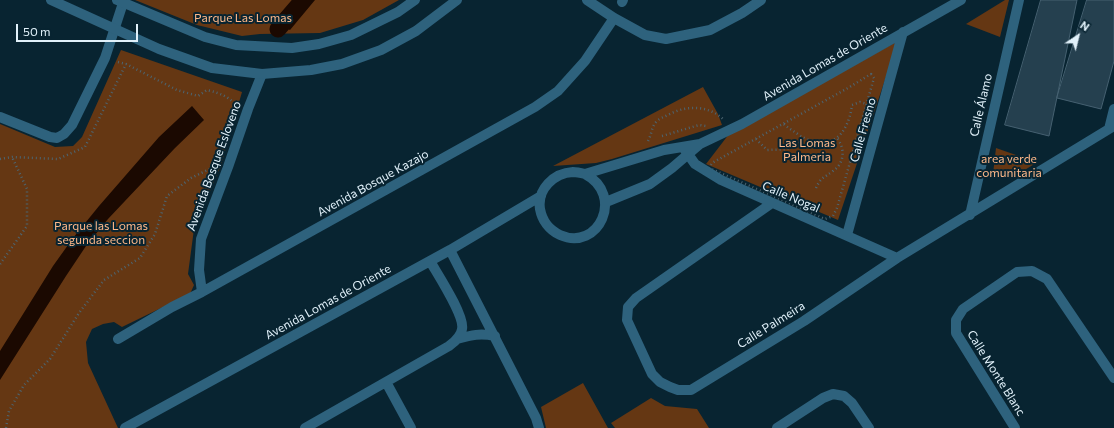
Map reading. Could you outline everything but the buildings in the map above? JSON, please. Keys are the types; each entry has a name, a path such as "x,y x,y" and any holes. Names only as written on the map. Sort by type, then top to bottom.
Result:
{"street":[{"path":"51,0 159,49 212,68 262,74 311,70 342,64 381,50 416,31 458,0"},
{"path":"0,117 50,137 57,138 64,134 72,125 105,58 115,29 120,1 205,37 236,45 292,48 319,44 351,34 398,12 415,0"},
{"path":"587,0 614,18 645,35 666,39 710,30 742,13 761,0"},
{"name":"Avenida Lomas de Oriente","path":"606,202 650,184 672,168 686,151 742,124 961,0"},
{"name":"Calle Álamo","path":"970,215 1019,0"},
{"name":"Avenida Bosque Kazajo","path":"118,339 172,307 202,292 535,107 558,91 585,61 614,18"},
{"name":"Calle Fresno","path":"847,235 903,32"},
{"name":"Avenida Bosque Esloveno","path":"202,292 199,270 201,239 262,74"},
{"path":"1111,128 1114,109"},
{"name":"Calle Palmeira","path":"772,203 636,298 628,307 627,320 652,374 660,382 678,390 691,390 804,321 898,258 1111,128"},
{"name":"Avenida Lomas de Oriente","path":"585,174 664,150 686,151"},
{"name":"Calle Nogal","path":"686,151 695,164 701,169 721,180 898,258"},
{"path":"574,172 585,174 597,182 604,195 606,202 605,213 601,222 594,230 575,238 565,237 555,233 542,217 540,207 541,196 546,186 553,178 563,174 574,172"},
{"name":"Avenida Lomas de Oriente","path":"125,428 450,250 541,196"},
{"path":"450,250 495,336 536,418 539,428"},
{"path":"305,428 449,346 457,339 462,330 462,318 430,261"},
{"name":"Calle Monte Blanc","path":"1015,428 956,333 956,320 963,309 1017,272 1032,272 1047,279 1114,378"},
{"path":"457,339 470,335 482,334 495,336"},
{"path":"386,382 411,428"},
{"path":"777,428 823,398 833,394 844,396 852,403 869,428"}],"path":[{"path":"105,58 126,64 176,90 198,96 207,90 221,94 232,100 238,107"},
{"path":"802,137 797,144 784,150 767,150 756,139 871,74 874,78 837,208"},
{"path":"784,124 806,140 820,144 832,142 841,135 847,124 852,105 860,102 867,104"},
{"path":"646,142 649,139 652,128 657,121 676,111 698,108 711,110 725,121 721,123"},
{"path":"660,136 699,125 710,126"},
{"path":"816,188 818,182 825,175 834,171 842,159 842,145 838,138"},
{"path":"0,264 27,226 27,189 12,157"},
{"path":"6,428 9,411 24,385 50,359 79,313 104,280 140,258 155,234 167,196 191,178 220,164"}],"green space":[{"name":"Parque Las Lomas","path":"135,0 399,0 363,20 320,33 260,34 242,36 197,25"},
{"path":"1005,0 1009,0 1000,37 966,24"},
{"name":"Las Lomas Palmeria","path":"898,41 838,220 706,164 729,134"},
{"name":"Parque las Lomas segunda seccion","path":"121,50 242,92 221,165 194,229 188,274 194,285 190,294 122,327 114,322 103,324 92,329 86,342 88,363 118,428 0,428 0,124 55,147 73,146 82,137"},
{"path":"703,87 718,114 722,125 596,163 553,166"},
{"name":"area verde comunitaria","path":"996,148 1036,163 1010,179 993,174"},
{"path":"583,383 608,428 546,428 541,407"},
{"path":"651,398 665,406 697,409 709,428 615,428 611,423"}],"shaded area":[{"path":"293,0 315,0 290,30 274,21"},
{"path":"192,106 204,120 175,148 108,219 86,246 0,380 0,351 53,266 99,206 159,137"}],"waterway":[{"path":"278,29 303,0"}]}
